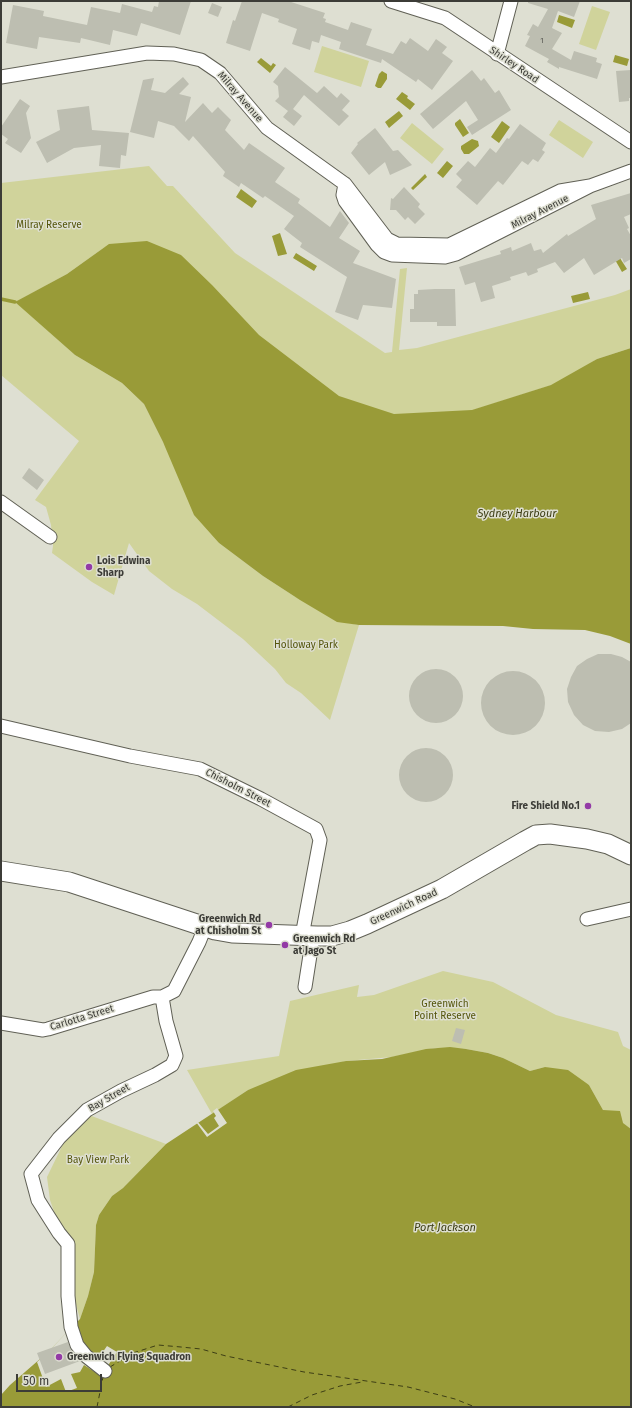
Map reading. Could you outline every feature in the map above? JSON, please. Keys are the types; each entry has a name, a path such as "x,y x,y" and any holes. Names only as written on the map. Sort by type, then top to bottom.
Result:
{"street":[{"name":"Shirley Road","path":"391,1 445,18 631,142"},
{"path":"497,54 511,1"},
{"name":"Milray Avenue","path":"1,77 148,53 174,54 199,59 220,73 267,128 345,184 343,194 345,201 382,250 392,255 440,257 456,254 590,186 631,171"},
{"path":"1,502 50,537"},
{"name":"Chisholm Street","path":"1,726 130,756 200,769 261,799 316,829 320,840 308,936 305,987"},
{"name":"Greenwich Road","path":"1,871 69,882 205,927 232,933 332,936 367,924 442,889 536,835 550,834 587,839 608,844 631,855"},
{"path":"587,919 631,909"},
{"path":"162,997 174,991 205,927"},
{"name":"Carlotta Street","path":"1,1023 43,1030 153,997 162,997"},
{"name":"Bay Street","path":"104,1370 86,1356 77,1345 71,1327 68,1296 68,1244 59,1233 38,1200 32,1174 59,1138 87,1110 121,1090 155,1075 172,1064 176,1056 166,1021 162,997"}],"green space":[{"path":"592,6 610,12 596,50 579,44"},
{"path":"322,46 369,61 361,87 314,72"},
{"path":"559,120 593,142 583,158 549,135"},
{"path":"412,123 444,149 432,164 400,138"},
{"path":"149,166 167,186 173,186 235,253 385,353 392,352 400,269 407,268 399,350 417,348 615,295 631,289 631,348 597,359 561,382 427,425 316,392 105,247 67,274 16,302 75,355 122,383 144,404 163,442 219,543 263,576 294,596 348,623 359,625 330,720 301,693 286,683 275,669 243,639 197,604 172,589 149,571 129,543 114,595 92,582 52,553 53,546 51,525 46,507 35,500 79,441 1,375 1,183"},
{"name":"Greenwich Point Reserve","path":"443,971 493,982 556,1015 618,1032 623,1046 631,1050 631,1129 603,1110 589,1085 545,1067 530,1071 503,1058 488,1053 466,1049 435,1048 392,1057 346,1061 248,1090 212,1114 187,1070 279,1056 290,1001 359,985 357,997 374,995"},
{"name":"Bay View Park","path":"89,1115 166,1144 123,1188 112,1196 99,1215 96,1225 94,1272 80,1319 71,1287 67,1249 50,1200 47,1177 65,1140"}],"water":[{"path":"559,15 575,20 572,28 557,22"},
{"path":"615,55 629,59 627,66 613,62"},
{"path":"261,58 271,66 273,63 276,65 270,73 257,62"},
{"path":"382,71 387,74 387,79 381,88 378,88 375,86 379,74"},
{"path":"402,92 415,104 410,110 396,99"},
{"path":"399,111 403,116 389,128 385,122"},
{"path":"460,119 469,133 463,137 455,125 455,123"},
{"path":"502,121 510,127 499,143 491,137"},
{"path":"472,139 478,141 479,146 469,154 464,154 461,146"},
{"path":"447,161 453,166 443,178 437,173"},
{"path":"425,174 427,177 413,190 411,188"},
{"path":"241,189 257,201 252,208 236,197"},
{"path":"280,233 287,254 278,256 272,236"},
{"name":"Sydney Harbour","path":"147,241 181,255 212,285 259,335 339,396 394,414 472,410 551,385 597,359 631,348 631,644 610,636 585,630 533,629 503,626 359,625 337,622 263,576 219,543 194,515 163,442 144,404 122,383 75,355 15,302 67,274 109,244"},
{"path":"296,253 317,266 314,271 293,258"},
{"path":"618,255 627,269 622,272 614,258"},
{"path":"588,292 590,299 573,303 571,296"},
{"name":"Port Jackson","path":"450,1047 488,1053 503,1058 530,1071 545,1067 568,1070 589,1085 603,1110 620,1111 623,1123 631,1129 631,1407 1,1407 1,1395 10,1385 48,1352 80,1319 94,1272 96,1225 99,1215 112,1196 123,1188 166,1144 248,1090 296,1070 346,1061 382,1059 426,1049"}],"pier":[{"path":"217,1108 227,1123 207,1137 196,1122 197,1121 208,1134 219,1126 214,1118 216,1116 213,1111"},
{"path":"68,1331 77,1338 94,1357 100,1356 107,1346 117,1352 101,1376 84,1365 80,1372 71,1374 77,1388 66,1392 61,1379 46,1387 37,1362"}],"building":[{"path":"159,1 191,1 180,35 141,23 137,36 113,30 110,45 81,38 80,43 39,37 37,49 6,43 13,5 44,11 43,16 87,25 91,7 120,13 122,4 152,12 154,6 158,7"},
{"path":"242,1 288,1 325,13 323,18 326,19 325,22 348,30 351,22 372,29 366,45 393,54 401,41 406,44 410,38 428,51 436,39 447,47 442,53 453,61 432,90 418,79 416,82 382,59 381,63 339,49 341,42 321,35 319,43 312,41 310,50 292,44 297,29 278,22 279,19 262,13 250,51 226,43 233,20 235,21"},
{"path":"528,1 580,1 574,17 558,11 552,28 562,33 552,49 571,60 574,51 597,58 596,62 602,64 597,79 559,67 559,69 547,62 549,59 525,46 530,36 527,35 533,24 538,27 548,9 528,3"},
{"path":"212,3 222,7 218,17 208,13"},
{"path":"285,67 317,93 324,86 337,98 341,93 350,101 342,110 349,116 339,126 304,95 293,109 302,116 294,126 283,117 288,111 275,101 279,97 278,86 273,82"},
{"path":"472,70 481,81 484,78 495,93 499,90 511,110 472,135 467,127 478,120 466,101 433,129 420,114"},
{"path":"631,70 631,98 629,98 629,101 619,102 616,71"},
{"path":"183,77 189,84 179,94 191,97 185,122 203,103 212,113 218,107 231,120 225,130 244,150 249,143 285,168 275,182 300,199 298,203 330,227 340,211 349,223 339,238 360,251 353,263 396,279 392,308 363,305 358,320 335,312 347,277 300,247 302,243 284,229 294,216 265,196 263,198 241,183 239,187 223,176 225,172 193,136 189,141 174,126 158,121 154,138 130,132 143,80 154,78 151,90 165,93"},
{"path":"20,99 30,106 26,113 31,138 21,153 5,143 8,139 1,134 1,127"},
{"path":"89,106 92,130 129,133 126,156 121,155 120,168 99,166 101,145 74,148 47,163 36,142 60,130 57,110"},
{"path":"520,124 546,143 542,150 545,152 538,162 533,159 528,165 522,161 503,185 498,181 477,205 456,187 462,180 456,174 468,161 475,167 490,148 496,153"},
{"path":"375,128 393,151 398,150 412,165 390,175 385,162 369,175 351,153 358,144 357,143"},
{"path":"404,187 420,204 418,207 425,214 415,224 408,217 405,220 396,210 390,210 391,198 393,199"},
{"path":"631,193 631,214 624,217 629,228 627,229 631,236 631,259 624,263 622,258 594,275 584,258 564,273 555,262 537,269 538,272 528,276 526,272 510,277 511,280 492,286 495,298 481,302 475,282 465,285 459,267 501,254 500,251 511,247 512,251 531,243 534,251 541,249 543,253 567,234 568,236 596,219 591,205"},
{"path":"455,289 456,326 437,326 437,322 410,322 410,309 414,309 414,294 418,294 418,290"},
{"path":"29,468 44,480 37,490 22,478"},
{"path":"598,654 611,654 622,657 631,662 631,723 622,729 609,732 595,731 583,725 574,715 568,702 567,689 577,666"},
{"path":"436,669 446,671 455,677 461,686 463,696 461,706 455,715 446,721 436,723 426,721 417,715 411,706 409,696 411,686 417,677 426,671"},
{"path":"513,671 531,677 539,685 545,703 539,721 531,729 513,735 495,729 487,721 481,703 487,685 495,677"},
{"path":"426,748 436,750 445,756 451,765 453,775 451,785 445,794 436,800 426,802 416,800 407,794 401,785 399,775 401,765 407,756 416,750"},
{"path":"456,1028 465,1030 461,1044 452,1041"},
{"name":"Greenwich Flying Squadron","path":"68,1342 71,1350 80,1361 45,1374 37,1353"}],"waterway":[{"path":"1,299 15,302"}],"ferry route":[{"path":"110,1367 133,1353 158,1345 201,1349 226,1356 304,1372 408,1387 455,1399 475,1407"},
{"path":"97,1407 103,1377"},
{"path":"288,1407 312,1395 340,1386 362,1382"}],"place":[{"name":"Lois Edwina Sharp","path":"89,567"},
{"name":"Fire Shield No.1","path":"588,806"},
{"name":"Greenwich Rd at Chisholm St","path":"269,925"},
{"name":"Greenwich Rd at Jago St","path":"285,945"},
{"name":"Greenwich Flying Squadron","path":"59,1357"}],"park label":[{"name":"Milray Reserve","path":"49,225"},
{"name":"Holloway Park","path":"306,645"}]}
